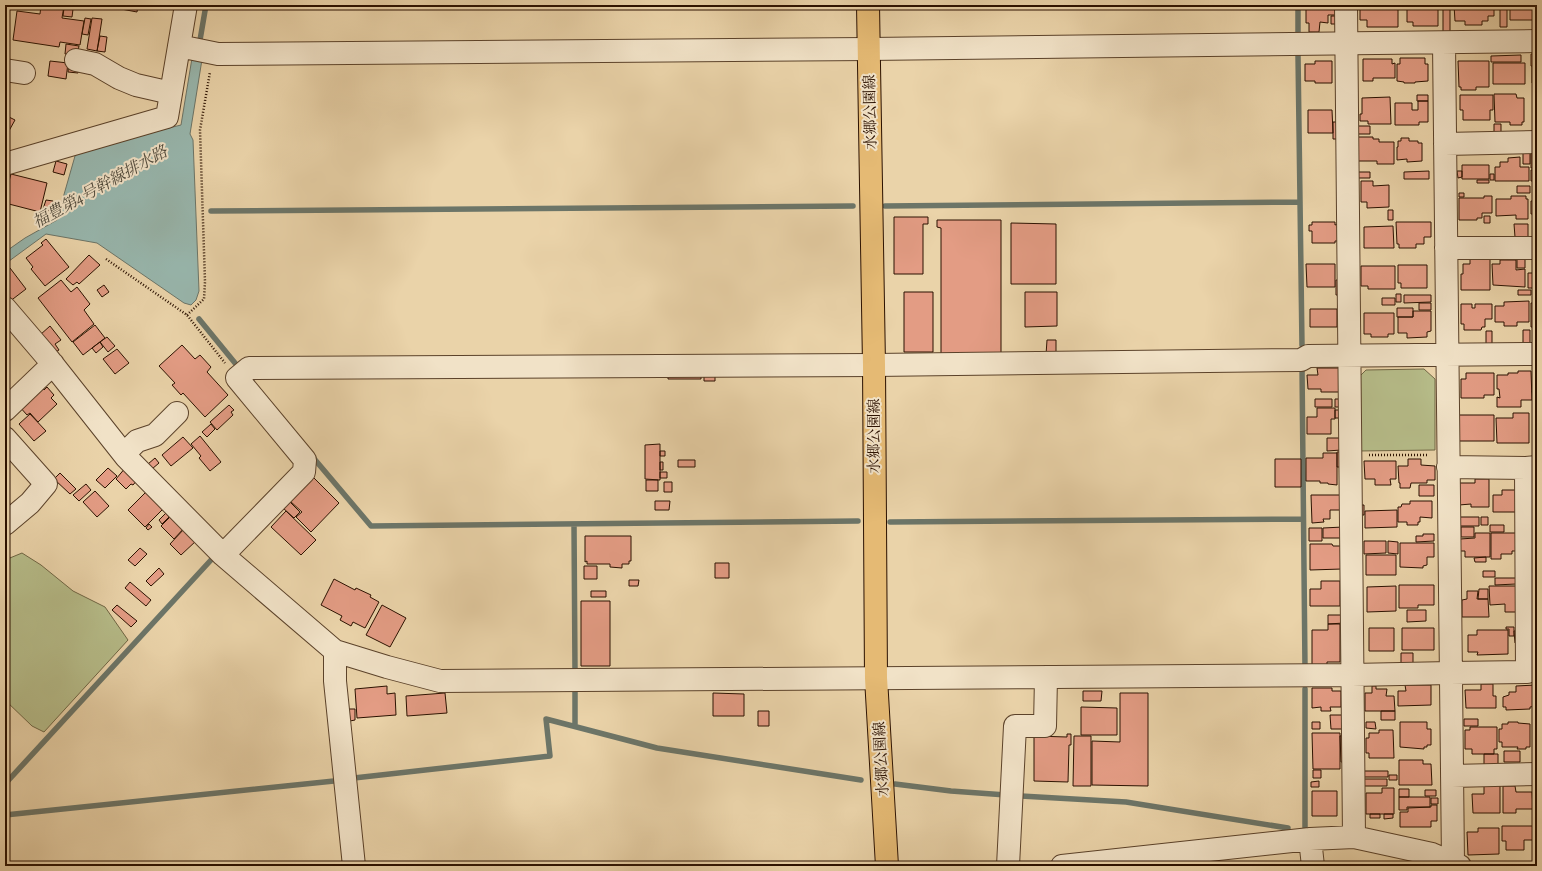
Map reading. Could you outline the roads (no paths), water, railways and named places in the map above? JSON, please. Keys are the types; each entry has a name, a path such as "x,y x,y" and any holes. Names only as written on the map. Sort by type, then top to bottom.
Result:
{"main road":[{"name":"水郷公園線","path":"868,5 874,365 876,678 887,866"}],"street":[{"path":"1346,5 1354,837"},
{"path":"5,164 167,117 171,93 183,47 183,6"},
{"path":"183,47 211,52 869,49 1537,41"},
{"path":"1062,866 1310,839 1354,837 1432,854 1456,864 1452,776 1450,673 1444,43"},
{"path":"76,60 95,64 119,78 136,85 171,93"},
{"path":"1445,144 1537,142"},
{"path":"1446,248 1537,248"},
{"path":"5,308 53,364 124,454 223,554 335,650 387,667 440,681 1532,673 1532,467 1448,461"},
{"path":"223,554 304,472 304,460 237,378 249,368 874,365 1302,360 1308,356 1537,354"},
{"path":"5,410 53,364"},
{"path":"124,454 137,441 154,436 177,413"},
{"path":"5,438 46,484 30,503 5,524"},
{"path":"335,650 334,681 354,866"},
{"path":"1008,866 1015,726 1045,726 1046,677"},
{"path":"1452,776 1537,774"},
{"path":"1310,839 1313,866"}],"water":[{"path":"194,46 204,47 190,134 193,140 199,291 196,300 191,305 184,303 97,243 46,234 5,264 5,252 25,238 57,220 59,213 53,211 55,203 61,205 75,156 83,149 181,125"}],"waterway":[{"name":"福豊第4号幹線排水路","path":"199,46 206,5"},
{"path":"1298,5 1298,36"},
{"path":"1298,55 1302,345"},
{"path":"885,206 1300,202"},
{"path":"211,211 853,206"},
{"path":"199,319 235,363"},
{"path":"1302,367 1305,668"},
{"path":"311,455 371,526 858,521"},
{"path":"890,522 1303,519"},
{"path":"574,524 575,671"},
{"path":"5,784 211,560"},
{"path":"1305,689 1305,827"},
{"path":"575,691 575,726"},
{"path":"354,778 550,756 546,719 657,748 861,780"},
{"path":"5,815 334,781"},
{"path":"895,784 951,791 1006,795"},
{"path":"1021,796 1126,802 1288,828"}]}
